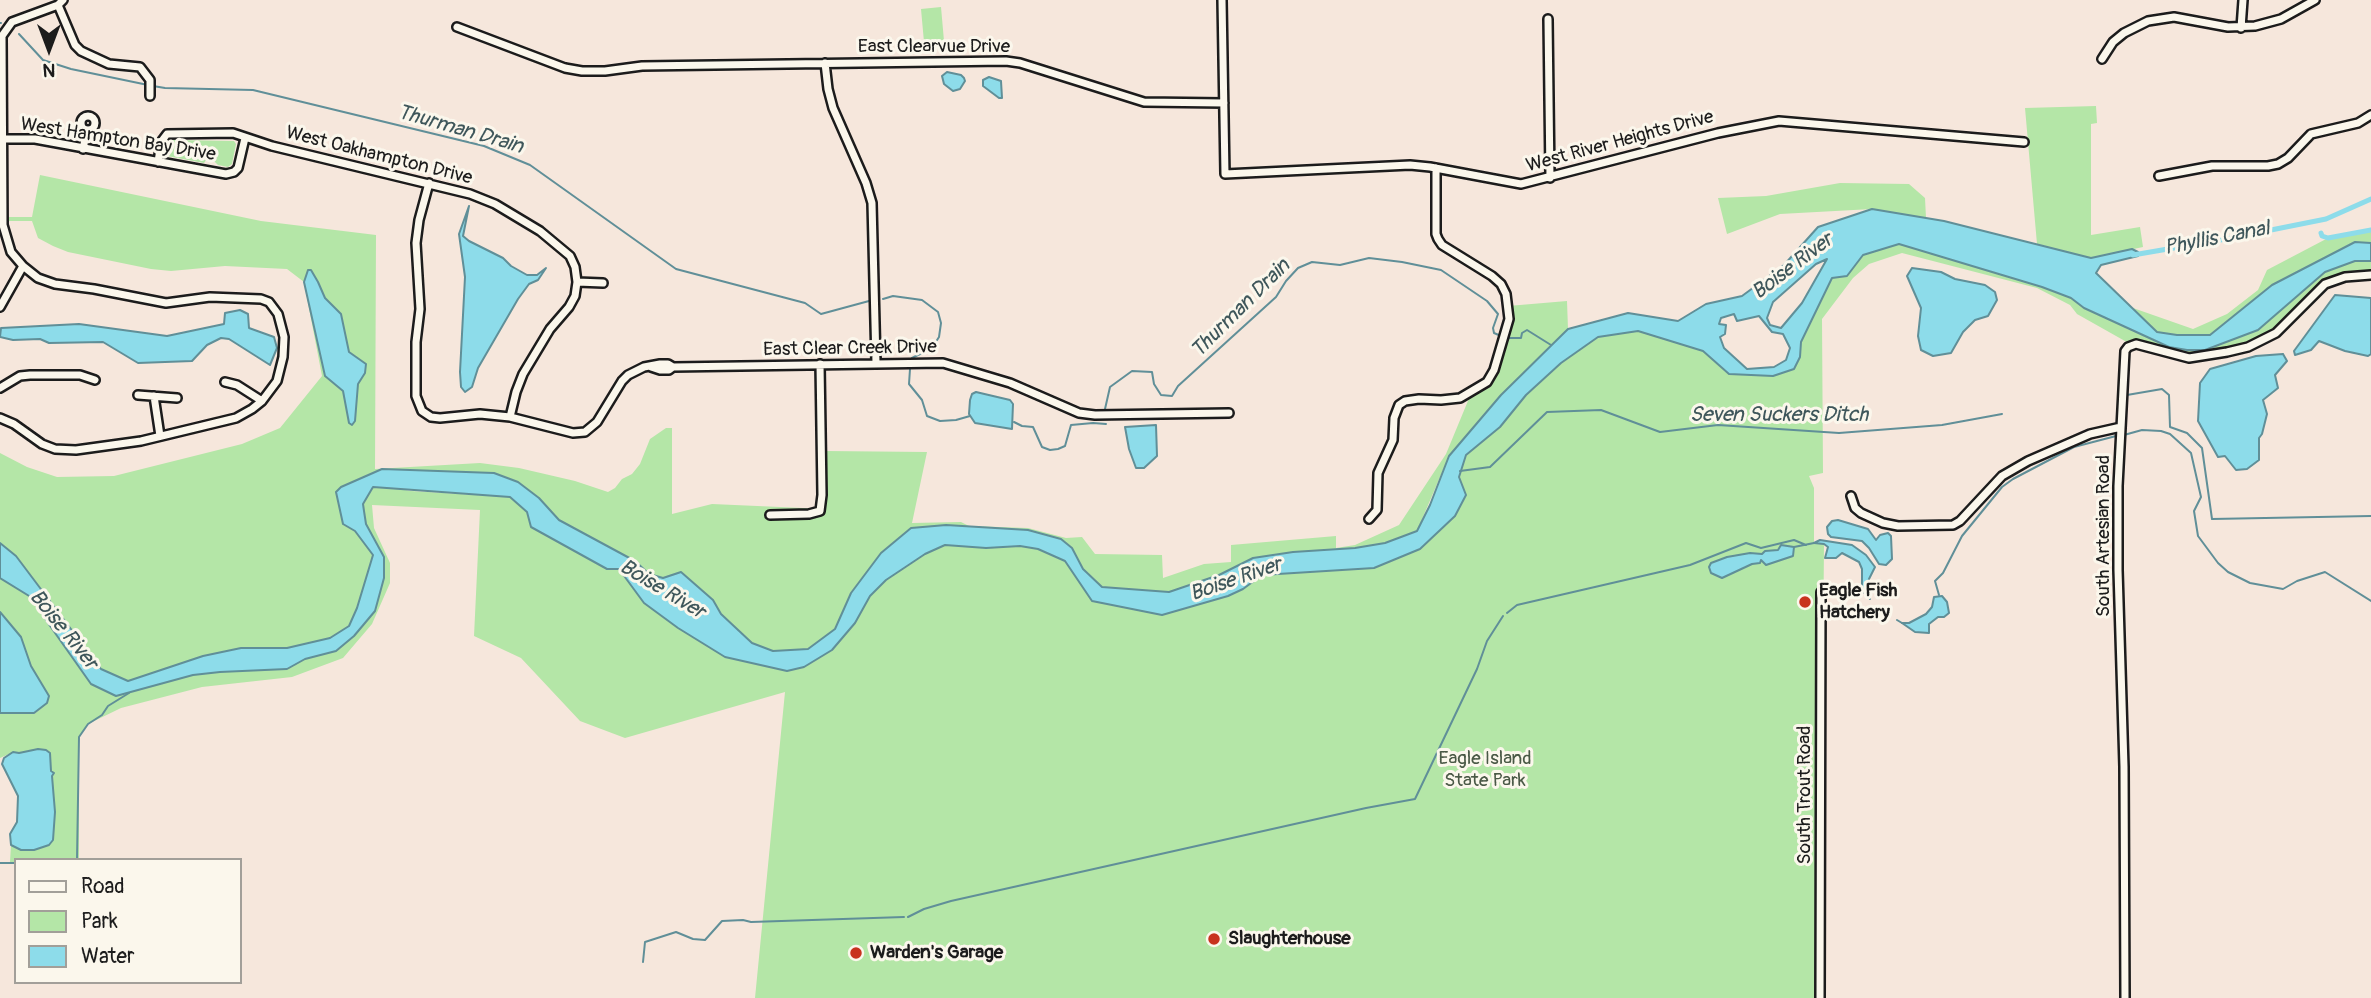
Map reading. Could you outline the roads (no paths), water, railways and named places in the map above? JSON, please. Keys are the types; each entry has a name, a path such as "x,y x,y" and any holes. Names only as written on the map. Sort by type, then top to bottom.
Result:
{"street":[{"path":"1223,0 1224,103"},
{"path":"2242,0 2242,27"},
{"path":"2102,59 2124,33 2155,19 2181,18 2242,27 2274,21 2315,0"},
{"path":"0,418 14,424 42,444 67,450 160,436 236,418 262,401 277,381 283,357 284,337 278,314 269,302 261,299 210,296 166,303 55,284 38,278 11,252 3,226 1,107 4,31 12,22 61,3 75,45 81,51 109,64 140,67 150,80 150,96"},
{"path":"1548,19 1550,178"},
{"name":"East Clearvue Drive","path":"457,27 565,68 582,71 679,65 1006,61 1144,102 1224,103"},
{"path":"825,63 833,108 872,203 876,363"},
{"name":"West River Heights Drive","path":"1224,103 1225,174 1410,165 1521,184 1711,134 1779,121 2024,142"},
{"path":"2159,176 2211,166 2278,164 2288,158 2311,134 2358,123 2371,114"},
{"path":"83,149 87,130"},
{"name":"West Oakhampton Drive","path":"158,162 161,142 167,134 223,132 429,183 495,204 540,231 569,256 578,282"},
{"name":"West Hampton Bay Drive","path":"2,139 34,139 226,174 238,168 245,138"},
{"path":"1368,519 1377,510 1378,473 1393,440 1394,418 1399,405 1405,401 1419,399 1460,398 1475,390 1487,382 1494,370 1504,338 1508,308 1501,284 1443,244 1436,234 1436,168"},
{"path":"429,183 416,243 421,309 416,342 416,396 422,411 430,416 440,418 480,414 510,417 523,374 550,329 569,307 578,282 603,283"},
{"path":"0,307 23,266"},
{"name":"South Artesian Road","path":"2124,998 2118,486 2124,358 2128,347 2132,345 2143,345 2189,358 2248,347 2276,333 2325,284 2345,277 2371,275"},
{"name":"East Clear Creek Drive","path":"510,417 573,433 585,432 597,422 622,381 635,371 651,367 669,370 673,367 876,363 943,363 1010,383 1084,414 1229,414"},
{"path":"770,515 809,514 820,511 820,365"},
{"path":"0,388 20,376 30,374 80,375 94,380"},
{"path":"225,382 237,385 262,401"},
{"path":"138,395 177,398"},
{"path":"154,396 160,436"},
{"path":"1851,496 1855,508 1883,523 1898,526 1953,525 1960,522 2002,476 2028,461 2091,434 2122,427"},
{"name":"South Trout Road","path":"1820,998 1821,592"}],"water":[{"path":"947,72 964,78 960,89 953,91 944,84 942,76"},
{"path":"989,77 1001,81 1002,98 983,86 983,80"},
{"path":"469,206 463,236 469,241 503,258 527,275 537,275 546,268 538,280 529,284 518,299 478,368 472,387 465,392 461,387 460,372 465,277 459,234"},
{"name":"Boise River","path":"1872,209 1944,221 2091,258 2132,249 2138,252 2138,256 2101,265 2096,273 2157,332 2177,335 2210,335 2272,285 2355,242 2371,243 2371,261 2355,261 2325,272 2258,330 2205,350 2187,350 2169,347 2084,308 2071,298 2042,287 1899,244 1863,255 1847,276 1832,278 1801,342 1800,357 1794,369 1773,376 1729,374 1703,351 1638,331 1598,337 1561,363 1526,395 1500,427 1466,455 1459,477 1466,495 1455,516 1420,549 1374,568 1262,575 1228,596 1162,615 1092,601 1065,561 1038,549 1020,546 986,548 945,545 925,554 886,580 870,596 855,623 832,650 804,667 787,671 725,657 678,628 644,603 619,569 607,569 531,527 527,512 510,497 373,487 363,504 366,524 384,557 384,578 375,611 354,636 336,651 305,659 287,669 193,675 116,696 91,684 34,599 0,578 0,543 16,556 101,669 128,681 203,656 241,648 287,648 330,638 349,626 373,555 355,531 343,524 336,492 341,487 382,469 494,473 518,482 539,498 559,520 635,561 649,574 663,578 681,572 713,600 721,614 752,643 773,651 808,649 835,629 851,593 881,553 911,528 946,525 1028,530 1061,539 1072,548 1083,569 1102,587 1169,592 1219,575 1253,558 1355,548 1385,543 1417,531 1449,456 1501,395 1568,329 1628,313 1678,321 1706,304 1742,296 1784,265 1818,227","holes":["1827,259 1802,303 1781,328 1770,325 1767,318 1773,302 1816,264","1734,314 1737,321 1759,316 1772,332 1783,334 1790,348 1786,360 1774,367 1747,369 1724,348 1720,337 1725,334 1726,325 1719,324 1721,318"]},
{"path":"1912,268 1941,272 1955,279 1985,285 1995,292 1997,300 1988,316 1975,320 1963,332 1951,353 1933,356 1921,350 1918,336 1921,308 1907,276"},
{"path":"308,270 311,270 325,298 341,314 349,352 366,364 365,373 358,384 355,421 352,425 349,423 343,391 325,376 304,282"},
{"path":"2335,295 2371,298 2371,354 2368,356 2345,351 2319,341 2311,350 2295,355 2294,351"},
{"path":"240,310 248,314 249,328 274,337 277,348 270,365 229,339 221,338 207,345 192,361 138,363 103,342 49,343 40,339 13,340 0,337 1,328 79,324 167,336 224,324 225,313"},
{"path":"2283,354 2287,361 2275,375 2278,388 2263,400 2267,414 2259,438 2259,460 2247,469 2236,470 2225,456 2218,457 2198,421 2200,383 2210,369 2256,356"},
{"path":"976,392 1010,400 1013,404 1012,429 975,423 969,414 970,400"},
{"path":"1156,425 1157,456 1144,468 1136,468 1125,427"},
{"path":"1838,520 1868,529 1876,540 1880,535 1888,533 1891,536 1892,559 1886,565 1879,564 1862,541 1831,537 1827,527 1832,521"},
{"path":"1820,540 1852,545 1866,555 1875,567 1869,579 1869,593 1865,594 1862,589 1862,569 1859,562 1842,553 1836,558 1825,558 1828,547 1814,543"},
{"path":"1781,545 1794,547 1793,556 1766,565 1761,560 1760,563 1722,578 1711,573 1711,563 1727,557 1778,550"},
{"path":"1942,596 1947,602 1949,613 1929,624 1929,633 1915,632 1902,623 1909,623 1926,614 1932,607 1934,597"},
{"path":"0,612 21,637 31,666 49,696 47,703 34,713 0,713"},
{"path":"38,749 50,753 51,771 54,773 53,840 49,845 34,850 21,850 11,845 10,834 17,822 18,796 2,764 4,758 13,752"}],"waterway":[{"name":"Thurman Drain","path":"19,34 43,60 71,69 148,85"},
{"name":"Thurman Drain","path":"153,86 253,90 484,146 530,165 676,269 805,303 821,314 869,301"},
{"name":"Phyllis Canal","path":"2133,255 2326,219 2371,199"},
{"path":"2321,233 2328,238 2371,230"},
{"name":"Thurman Drain","path":"1105,409 1110,387 1132,371 1152,372 1154,384 1161,395 1172,396 1178,386 1276,297 1298,268 1312,262 1340,265 1369,258 1441,270 1487,301 1498,314 1493,328 1494,333 1501,336"},
{"name":"Thurman Drain","path":"883,299 893,296 922,300 938,312 941,323 939,337 932,348 912,358"},
{"name":"Thurman Drain","path":"1506,338 1521,338 1522,333 1527,330 1551,345"},
{"name":"Thurman Drain","path":"910,369 909,384 922,400 927,416 940,421 970,416"},
{"name":"Seven Suckers Ditch","path":"2127,395 2162,389 2169,395 2170,427 2187,433 2202,448 2212,519 2371,516"},
{"name":"Seven Suckers Ditch","path":"1460,471 1490,467 1547,412 1601,410 1660,432 1718,425 1839,433 1942,425 2002,414"},
{"name":"Thurman Drain","path":"1014,422 1033,427 1042,447 1050,450 1065,446 1071,425 1106,424"},
{"path":"2124,435 2142,430 2161,431 2170,434 2191,453 2201,497 2194,511 2198,536 2228,572 2250,583 2283,589 2297,581 2325,572 2371,601"},
{"path":"1939,595 1935,581 1943,573 1962,536 2002,487 2074,447 2116,436"},
{"path":"1507,613 1517,605 1690,565 1746,543 1761,548 1794,540 1806,545"},
{"path":"1794,547 1814,543"},
{"path":"1869,593 1870,599"},
{"path":"908,917 951,901 1415,799 1477,669 1487,641 1503,616"},
{"path":"1897,620 1902,623"},
{"path":"77,858 79,737 88,724 102,715 108,706 129,693"},
{"path":"0,863 14,863"},
{"path":"643,962 645,942 676,932 693,939 705,940 722,921 904,917"}],"place":[{"name":"Eagle Fish Hatchery","path":"1805,602"},
{"name":"Slaughterhouse","path":"1214,939"},
{"name":"Warden's Garage","path":"856,953"}],"park label":[{"name":"Eagle Island State Park","path":"1485,770"}]}
